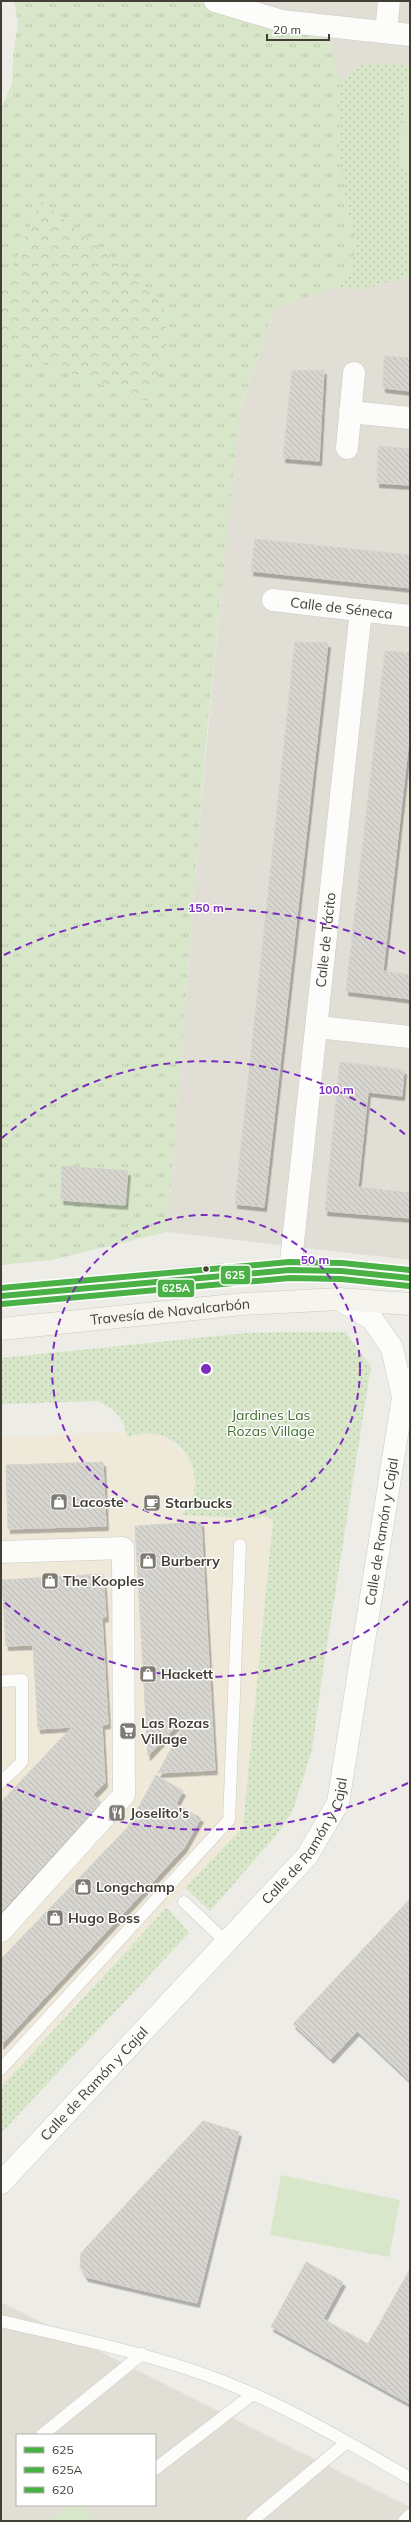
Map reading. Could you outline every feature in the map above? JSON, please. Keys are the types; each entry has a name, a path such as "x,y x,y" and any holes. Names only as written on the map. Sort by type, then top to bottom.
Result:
{"street":[{"path":"215,1 282,21 410,35"},
{"path":"386,32 389,1"},
{"path":"347,448 354,373"},
{"path":"350,412 410,418"},
{"name":"Calle de Séneca","path":"273,600 410,616"},
{"name":"Calle de Tácito","path":"290,1270 361,610"},
{"path":"317,1027 410,1037"},
{"path":"1,1296 207,1276 290,1270 341,1271 410,1278"},
{"name":"Travesía de Navalcarbón","path":"1,1329 243,1304 339,1299 410,1304"},
{"name":"Calle de Ramón y Cajal","path":"1,2183 307,1856 338,1803 406,1388 392,1348 372,1319 339,1299"},
{"path":"1,1552 123,1548 124,1794 1,1931"}],"lane":[{"path":"1,2069 229,1820 240,1545"},
{"path":"1,1681 22,1680 22,1762 1,1782"},
{"path":"184,1902 226,1942"},
{"path":"1,2321 142,2354 253,2394 347,2442 410,2478"},
{"path":"43,2434 142,2354"},
{"path":"156,2469 253,2394"},
{"path":"252,2521 347,2442"},
{"path":"404,2521 410,2515"}],"shaded area":[{"path":"213,1 410,1 410,1260 167,1232 202,795 238,416 274,309"},
{"name":"Las Rozas Village","path":"152,1430 273,1514 243,1827 80,1999 1,2087 1,1786 4,1784 1,1652 1,1437"},
{"path":"1,2302 410,2507 410,2521 1,2521"}],"green space":[{"path":"14,1 214,1 330,42 340,81 339,153 356,240 352,270 335,287 274,309 240,409 206,741 167,1232 51,1260 1,1265 1,109 12,83 13,57 18,23"},
{"path":"363,63 410,66 410,276 358,290 335,287 352,270 356,240 348,212 339,153 340,81"},
{"path":"407,76 410,76 410,170 398,169"},
{"path":"41,200 161,300 167,328 167,340 162,364 147,401 1,348 1,285 11,271"},
{"name":"Jardines Las Rozas Village","path":"345,1332 371,1366 323,1670 312,1750 293,1810 278,1833 210,1911 185,1888 243,1827 273,1519 261,1516 260,1519 181,1515 191,1500 195,1485 193,1469 187,1455 176,1444 162,1436 146,1433 128,1437 122,1420 114,1410 98,1401 1,1404 1,1358 246,1333"},
{"path":"167,1907 189,1933 1,2133 1,2087"},
{"path":"281,2175 400,2200 389,2257 270,2235"},
{"path":"69,2506 84,2506 96,2521 48,2521"}],"building":[{"path":"384,356 410,358 410,391 383,388"},
{"path":"324,370 319,461 283,458 292,371"},
{"path":"378,446 410,449 410,485 377,483"},
{"path":"255,539 410,555 410,588 251,571"},
{"path":"295,642 328,643 264,1207 235,1204"},
{"path":"385,651 410,653 410,730 383,971 410,975 410,999 346,991"},
{"path":"340,1062 404,1070 402,1096 368,1092 358,1187 410,1193 410,1218 325,1211"},
{"path":"62,1166 128,1171 125,1205 61,1200"},
{"path":"103,1462 106,1526 8,1529 6,1465"},
{"path":"201,1522 215,1770 158,1773 186,1721 183,1719 148,1756 135,1526"},
{"path":"103,1574 106,1617 102,1618 108,1724 102,1725 105,1783 93,1795 101,1802 1,1912 1,1802 72,1727 38,1729 33,1645 6,1646 2,1580"},
{"path":"156,1775 183,1791 176,1804 201,1818 184,1848 1,2045 1,1959 128,1827"},
{"path":"410,1899 410,2081 357,2031 331,2059 293,2024"},
{"path":"203,2121 239,2132 197,2303 86,2277 80,2267 81,2253"},
{"path":"306,2262 343,2282 323,2319 368,2344 410,2269 410,2404 271,2327"}],"transit line":[{"name":"620","path":"1,1288 289,1262 342,1263 410,1270"},
{"name":"625","path":"1,1296 290,1270 341,1271 410,1278"},
{"name":"625A","path":"2,1304 290,1278 341,1279 409,1286"}],"place":[{"name":"Lacoste","path":"59,1502"},
{"name":"Starbucks","path":"152,1503"},
{"name":"Burberry","path":"148,1561"},
{"name":"The Kooples","path":"50,1581"},
{"name":"Hackett","path":"148,1674"},
{"name":"Las Rozas Village","path":"128,1731"},
{"name":"Joselito's","path":"117,1813"},
{"name":"Longchamp","path":"83,1887"},
{"name":"Hugo Boss","path":"55,1918"}]}
